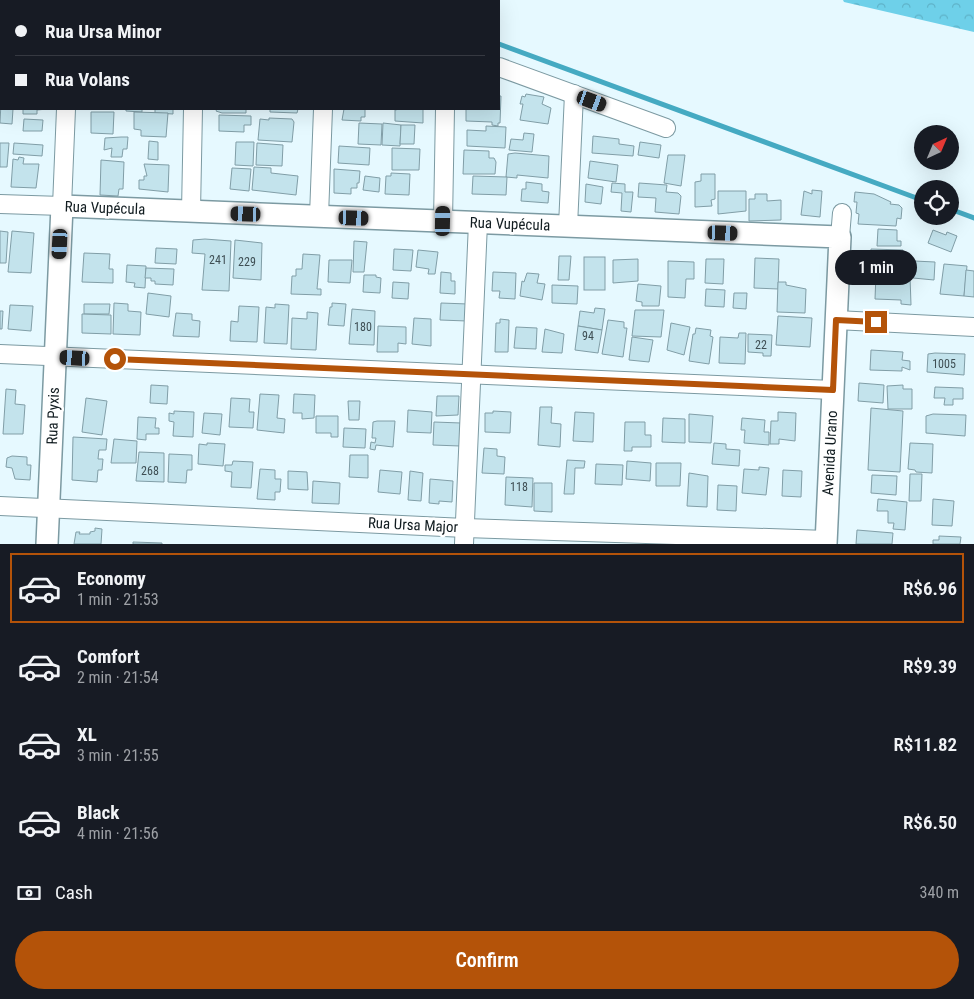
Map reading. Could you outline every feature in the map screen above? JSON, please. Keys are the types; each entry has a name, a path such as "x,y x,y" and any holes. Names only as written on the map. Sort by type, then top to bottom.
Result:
{"street":[{"path":"500,67 666,128"},
{"path":"568,226 574,94"},
{"name":"Rua Pyxis","path":"47,544 66,110"},
{"path":"191,211 193,110"},
{"path":"319,216 323,110"},
{"path":"443,221 445,110"},
{"name":"Rua Vupécula","path":"0,204 840,238"},
{"name":"Avenida Urano","path":"826,542 842,213"},
{"path":"465,536 478,223"},
{"path":"836,320 974,327"},
{"path":"0,354 833,390"},
{"name":"Rua Ursa Major","path":"0,506 465,536 826,542"}],"green space":[{"path":"843,0 974,0 974,32 844,2"}],"building":[{"path":"526,94 544,97 542,104 551,108 548,124 520,120 523,104 520,104 522,96 525,97"},
{"path":"501,96 500,123 498,123 498,126 492,125 492,122 466,121 466,110 500,110"},
{"path":"1,110 13,110 12,124 0,123"},
{"path":"23,110 37,110 37,114 23,114"},
{"path":"142,110 142,112 126,111"},
{"path":"155,110 173,110 173,114 155,113"},
{"path":"246,110 246,113 222,113 216,111"},
{"path":"270,110 298,110 297,113 270,112"},
{"path":"344,110 365,110 365,117 361,117 361,121 342,120"},
{"path":"395,110 423,110 423,123 395,121"},
{"path":"91,112 114,112 113,134 91,133"},
{"path":"134,112 168,113 166,137 141,136 141,130 134,129"},
{"path":"219,115 251,116 251,125 244,125 244,132 219,131"},
{"path":"269,118 292,119 294,122 292,142 258,140 260,119 269,120"},
{"path":"24,119 43,120 42,131 23,131"},
{"path":"359,123 382,124 381,145 358,144"},
{"path":"383,123 401,125 400,146 382,145"},
{"path":"401,125 415,125 414,144 400,144"},
{"path":"486,126 506,127 505,148 467,146 467,130 486,131"},
{"path":"524,133 534,134 532,152 509,150 511,139 523,140"},
{"path":"593,136 619,139 619,144 634,146 633,156 592,153"},
{"path":"128,137 127,149 123,149 122,157 111,157 112,148 104,150 105,138"},
{"path":"149,141 158,142 158,160 148,159"},
{"path":"236,142 254,142 253,166 235,165"},
{"path":"640,142 661,145 659,158 638,155"},
{"path":"0,143 9,143 7,167 0,167"},
{"path":"14,143 43,145 42,156 13,154"},
{"path":"257,143 283,145 282,166 256,165"},
{"path":"339,146 370,148 369,165 338,163"},
{"path":"392,148 420,149 419,170 392,170"},
{"path":"464,150 489,151 489,158 494,158 496,162 495,174 463,174"},
{"path":"508,154 549,156 548,178 517,175 517,178 506,177"},
{"path":"668,155 685,155 681,186 664,183"},
{"path":"19,157 24,158 23,164 39,164 36,188 11,187 13,159 18,160"},
{"path":"101,160 124,162 123,189 119,189 118,196 100,195"},
{"path":"590,161 618,165 616,182 588,178"},
{"path":"144,164 169,165 168,192 139,189 139,180 144,180 144,176 147,176"},
{"path":"254,167 271,168 271,173 298,176 296,195 252,190"},
{"path":"232,168 251,169 249,191 230,189"},
{"path":"334,169 360,171 359,183 357,183 357,188 351,188 351,194 334,193"},
{"path":"391,173 410,174 409,195 385,194 386,176 391,176"},
{"path":"701,174 715,174 715,199 711,200 712,206 695,207 695,182 701,181"},
{"path":"365,176 380,178 379,192 363,190"},
{"path":"473,176 507,177 506,195 472,194"},
{"path":"526,182 542,184 542,191 549,192 548,203 521,201 522,189 526,189"},
{"path":"612,183 625,184 625,192 633,192 631,212 621,211 622,193 611,192"},
{"path":"639,183 667,185 666,192 678,193 681,196 679,214 655,212 656,198 638,197"},
{"path":"586,184 603,187 601,204 585,202"},
{"path":"812,190 822,191 820,217 801,215 804,191 812,194"},
{"path":"718,191 746,191 746,211 718,214"},
{"path":"855,192 874,194 891,202 890,204 899,205 902,208 901,219 897,218 896,226 858,224 857,202 854,202"},
{"path":"755,194 767,194 767,201 781,200 781,220 749,221 749,199 755,199"},
{"path":"878,229 897,230 897,241 901,241 901,246 877,246"},
{"path":"933,230 946,235 947,232 957,236 951,252 928,243"},
{"path":"0,231 8,232 6,263 0,263"},
{"path":"12,231 34,233 31,273 8,272"},
{"path":"193,240 231,241 229,291 202,290 205,254 192,253"},
{"path":"235,240 262,243 261,280 233,278"},
{"path":"354,241 367,242 364,272 353,272"},
{"path":"156,248 177,249 176,264 155,263"},
{"path":"394,249 413,250 411,271 393,270"},
{"path":"871,249 903,250 902,267 895,267 896,260 879,260 879,266 870,265"},
{"path":"418,250 438,252 435,274 428,274 429,269 416,267"},
{"path":"84,253 110,254 109,269 113,269 113,283 82,282"},
{"path":"303,254 320,255 317,289 321,289 321,295 291,294 292,276 296,276 296,269 302,269"},
{"path":"559,256 571,256 569,280 558,280"},
{"path":"584,257 605,257 605,290 584,290"},
{"path":"755,258 779,259 778,289 754,288"},
{"path":"638,259 638,281 613,283 613,260"},
{"path":"706,259 724,259 723,284 705,283"},
{"path":"329,260 352,260 350,283 328,282"},
{"path":"668,261 694,262 694,279 686,279 685,298 668,297"},
{"path":"914,261 935,262 934,280 913,278"},
{"path":"944,264 967,266 964,296 940,294"},
{"path":"127,265 146,266 145,288 134,287 135,283 126,282"},
{"path":"146,268 174,269 173,285 155,284 155,281 151,281 151,278 145,278"},
{"path":"966,270 974,271 974,297 964,296"},
{"path":"441,272 451,273 451,281 455,281 455,294 440,293"},
{"path":"493,272 516,273 515,299 499,298 500,291 492,291"},
{"path":"527,273 539,274 537,283 545,284 542,300 520,296 522,281 524,282"},
{"path":"876,274 910,276 911,305 901,304 901,300 875,299"},
{"path":"364,275 376,275 376,277 381,278 380,293 363,292"},
{"path":"393,282 409,283 408,299 392,298"},
{"path":"778,282 786,282 786,285 806,289 805,313 777,312"},
{"path":"638,284 661,286 659,306 642,306 642,302 636,301"},
{"path":"552,285 578,286 577,304 552,303"},
{"path":"706,289 725,290 724,307 705,306"},
{"path":"148,293 171,296 169,317 146,314"},
{"path":"734,293 747,293 746,309 733,308"},
{"path":"114,303 128,304 128,311 141,312 140,335 113,334"},
{"path":"332,303 346,304 344,326 328,325"},
{"path":"441,303 468,304 467,321 440,320"},
{"path":"84,304 110,304 109,314 84,314"},
{"path":"275,304 289,305 287,344 264,343 266,307 275,308"},
{"path":"10,305 33,306 31,331 8,329"},
{"path":"239,306 259,307 257,342 230,341 231,321 238,322"},
{"path":"595,308 605,309 602,330 578,326 580,311 594,313"},
{"path":"352,309 375,311 374,345 349,344"},
{"path":"635,310 664,310 661,337 632,336"},
{"path":"0,311 3,311 2,329 0,329"},
{"path":"307,312 318,313 316,350 291,349 292,318 307,319"},
{"path":"176,313 192,314 192,320 200,321 199,337 173,336"},
{"path":"82,314 111,315 111,334 82,333"},
{"path":"778,316 812,318 810,347 776,345"},
{"path":"414,318 431,319 431,346 412,344"},
{"path":"500,319 509,320 508,352 495,352 496,323 500,323"},
{"path":"608,320 624,322 624,328 627,328 623,357 602,354"},
{"path":"671,323 690,327 684,355 667,350"},
{"path":"378,326 406,327 406,344 398,343 398,352 377,352"},
{"path":"578,326 602,330 598,353 575,350"},
{"path":"516,327 537,328 536,349 514,348"},
{"path":"696,328 711,330 710,336 713,337 709,364 689,361 693,334 695,334"},
{"path":"545,329 564,334 562,353 542,352"},
{"path":"739,333 746,333 745,364 719,363 720,337 738,338"},
{"path":"748,334 772,335 771,356 763,356 763,353 748,352"},
{"path":"632,337 653,340 649,362 629,360"},
{"path":"871,350 903,352 902,360 910,361 910,370 902,367 902,371 870,370"},
{"path":"928,354 965,354 964,375 927,372"},
{"path":"859,383 884,385 883,403 858,401"},
{"path":"151,385 168,386 167,404 150,403"},
{"path":"903,385 903,389 912,389 912,409 888,409 887,386"},
{"path":"935,387 963,388 963,399 953,399 953,405 944,405 945,398 934,398"},
{"path":"6,389 16,390 15,404 25,405 23,434 3,434"},
{"path":"260,394 279,395 277,418 285,419 284,433 257,430"},
{"path":"294,394 315,395 314,418 302,419 302,413 293,413"},
{"path":"437,396 459,396 458,415 436,416"},
{"path":"86,398 107,401 102,435 82,432"},
{"path":"231,398 250,399 249,412 254,412 253,428 229,427"},
{"path":"348,401 360,401 359,420 349,420"},
{"path":"540,407 552,407 551,423 561,424 560,447 538,445"},
{"path":"871,408 903,411 900,472 868,470"},
{"path":"408,410 432,412 431,433 407,432"},
{"path":"174,411 194,412 193,437 173,436 174,422 169,421 169,413 174,414"},
{"path":"493,411 511,412 510,433 485,432 485,413 493,413"},
{"path":"575,412 594,413 593,442 573,441"},
{"path":"778,412 796,413 795,441 779,439 779,444 770,444 771,421 778,421"},
{"path":"204,413 222,414 220,435 202,433"},
{"path":"689,414 713,416 711,443 689,442"},
{"path":"933,414 966,415 965,436 926,433 926,416"},
{"path":"316,416 338,416 338,437 331,437 331,433 316,433"},
{"path":"138,417 156,418 155,428 159,428 159,434 146,434 146,440 137,439"},
{"path":"663,418 685,419 685,443 662,442"},
{"path":"742,418 765,420 764,432 769,432 769,445 744,443 745,430 741,430"},
{"path":"395,421 393,447 376,445 375,450 370,449 371,442 375,443 376,438 372,438 373,422"},
{"path":"434,422 461,423 460,446 433,445"},
{"path":"625,422 645,422 645,435 651,435 651,447 632,447 632,451 624,451"},
{"path":"344,428 366,429 365,448 343,447"},
{"path":"73,437 107,439 106,450 99,450 98,459 103,459 102,470 98,470 97,482 72,480"},
{"path":"114,439 137,441 136,463 111,463"},
{"path":"207,443 225,444 223,466 198,464 199,444 207,445"},
{"path":"714,443 726,444 726,449 740,450 739,466 712,464"},
{"path":"910,443 933,444 932,473 916,472 915,470 908,469"},
{"path":"484,448 497,449 497,456 505,457 504,474 482,473"},
{"path":"139,452 164,453 164,482 136,481"},
{"path":"169,454 192,455 192,470 187,470 186,483 168,482"},
{"path":"350,455 368,455 368,478 349,477"},
{"path":"12,456 27,457 27,465 31,465 30,480 15,479 12,468 6,467 7,458"},
{"path":"567,460 585,461 584,468 575,468 574,494 564,494"},
{"path":"233,461 253,462 251,488 231,487 232,472 225,471 225,465 232,465"},
{"path":"627,461 651,463 650,481 626,479"},
{"path":"656,463 681,463 680,486 656,486"},
{"path":"596,464 623,465 622,485 595,484"},
{"path":"759,467 769,468 766,495 742,493 744,469 759,470"},
{"path":"260,469 275,470 275,479 281,479 280,492 275,492 275,500 257,499"},
{"path":"380,470 402,472 400,494 378,492"},
{"path":"783,470 802,471 801,497 782,496"},
{"path":"288,471 307,472 308,490 288,489"},
{"path":"410,471 423,473 421,501 408,500"},
{"path":"689,473 708,476 707,507 687,506"},
{"path":"910,474 922,474 921,501 909,501"},
{"path":"872,475 897,476 896,495 871,493"},
{"path":"506,477 533,478 532,507 505,505"},
{"path":"430,479 453,481 452,502 439,501 439,504 429,503"},
{"path":"313,481 340,483 339,504 312,503"},
{"path":"534,483 552,483 552,512 534,511"},
{"path":"718,485 737,486 736,511 717,510"},
{"path":"878,499 907,502 905,530 893,529 894,523 888,523 888,511 877,511"},
{"path":"933,499 954,501 952,526 932,525"},
{"path":"95,528 102,529 101,544 74,544 76,532 80,532 79,534 90,534 90,532 95,531"},
{"path":"857,530 893,533 892,544 856,544"},
{"path":"939,536 961,537 960,544 933,544 933,540 939,540"},
{"path":"133,542 162,543 162,544 133,544"}],"waterway":[{"path":"500,44 914,197"},
{"path":"959,212 974,218"}],"route":[{"path":"115,359 833,390 836,320 876,322"}]}
